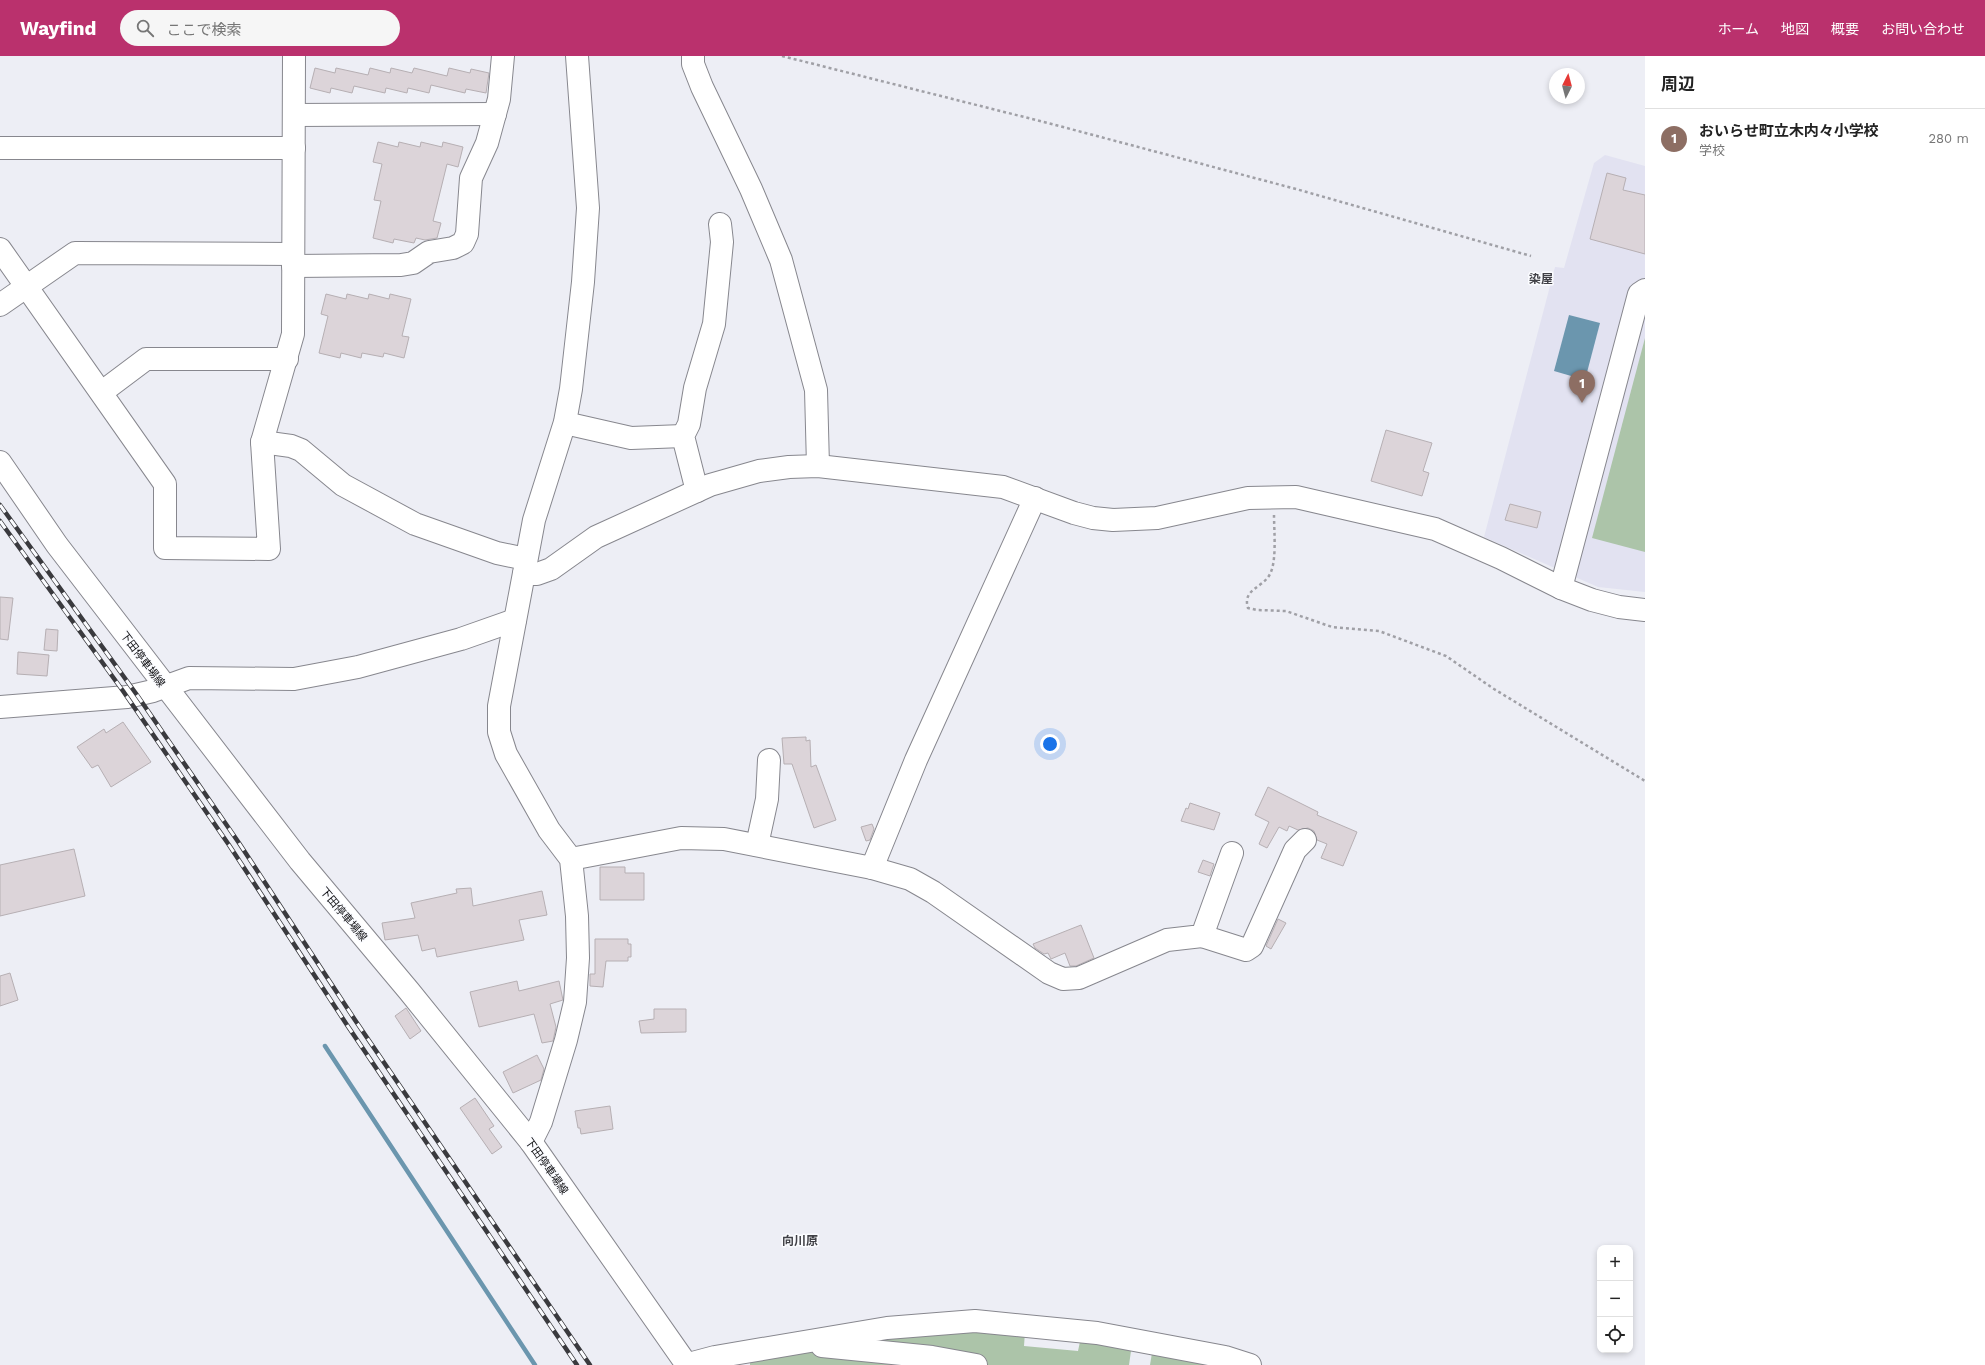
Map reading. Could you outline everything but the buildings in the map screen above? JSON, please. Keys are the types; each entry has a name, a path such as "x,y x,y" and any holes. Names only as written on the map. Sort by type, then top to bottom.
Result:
{"street":[{"path":"0,249 102,392 165,484 165,548 269,549 262,442 293,334 294,56"},
{"path":"0,305 75,254 293,260 401,265 413,263 429,252 453,248 463,243 467,234 471,178 488,142 499,99 503,56"},
{"path":"531,1142 541,1122 566,1040 575,1002 578,958 577,916 571,859 549,830 506,754 499,732 499,706 534,520 565,423 571,390 583,282 588,208 577,56"},
{"path":"693,56 692,64 751,189 780,260 816,390 818,466"},
{"path":"294,115 495,114"},
{"path":"0,148 294,148"},
{"path":"697,491 683,436 689,424 695,388 714,324 722,242 720,224"},
{"path":"1561,588 1639,294 1645,290"},
{"path":"102,392 146,359 287,359"},
{"path":"565,423 631,438 683,436"},
{"path":"262,442 291,446 301,450 343,485 415,524 497,554 537,574 551,569 596,537 697,491 731,478 759,471 789,467 818,466 1003,487 1093,518 1136,520 1158,518 1248,498 1274,496 1296,497 1435,529 1501,558 1561,588 1592,600 1619,607 1645,610"},
{"name":"下田停車場線","path":"0,462 57,545 165,688 300,861 409,991 531,1142 686,1365"},
{"path":"872,868 916,760 1035,498"},
{"path":"0,707 127,697 165,688 189,678 294,679 358,667 461,639 515,620"},
{"path":"757,845 767,799 768,760"},
{"path":"571,859 681,838 724,839 872,868 910,879 933,892 1049,973 1063,979 1079,978 1167,940 1202,936 1246,950 1252,946 1294,850 1305,840"},
{"path":"1202,936 1232,853"},
{"path":"686,1365 715,1357 887,1328 975,1321 1097,1333 1225,1357 1250,1365"},
{"path":"793,1343 931,1361 976,1365"}],"path":[{"path":"782,56 1048,123 1296,190 1531,256"},
{"path":"1274,496 1273,564 1270,574 1263,582 1248,594 1246,601 1248,608 1257,610 1286,611 1332,627 1379,631 1446,656 1494,689 1645,781"}],"shaded area":[{"path":"1605,155 1645,166 1645,592 1598,587 1484,537 1555,267 1564,268 1594,163"}],"green space":[{"path":"1645,338 1645,552 1592,538"},
{"path":"956,1329 1025,1332 1024,1346 1078,1351 1081,1337 1132,1344 1129,1365 750,1365 750,1358"},
{"path":"1153,1347 1225,1365 1150,1365"}],"water":[{"path":"1569,315 1600,323 1585,380 1554,371"}],"waterway":[{"path":"325,1046 535,1365"}],"railway":[{"path":"0,505 137,695 239,843 355,1020 590,1365"},
{"path":"0,521 123,691 229,845 347,1025 577,1365"}],"place":[{"name":"おいらせ町立木内々小学校","path":"1582,403"}],"district":[{"name":"染屋","path":"1541,279"},
{"name":"向川原","path":"800,1241"}]}
